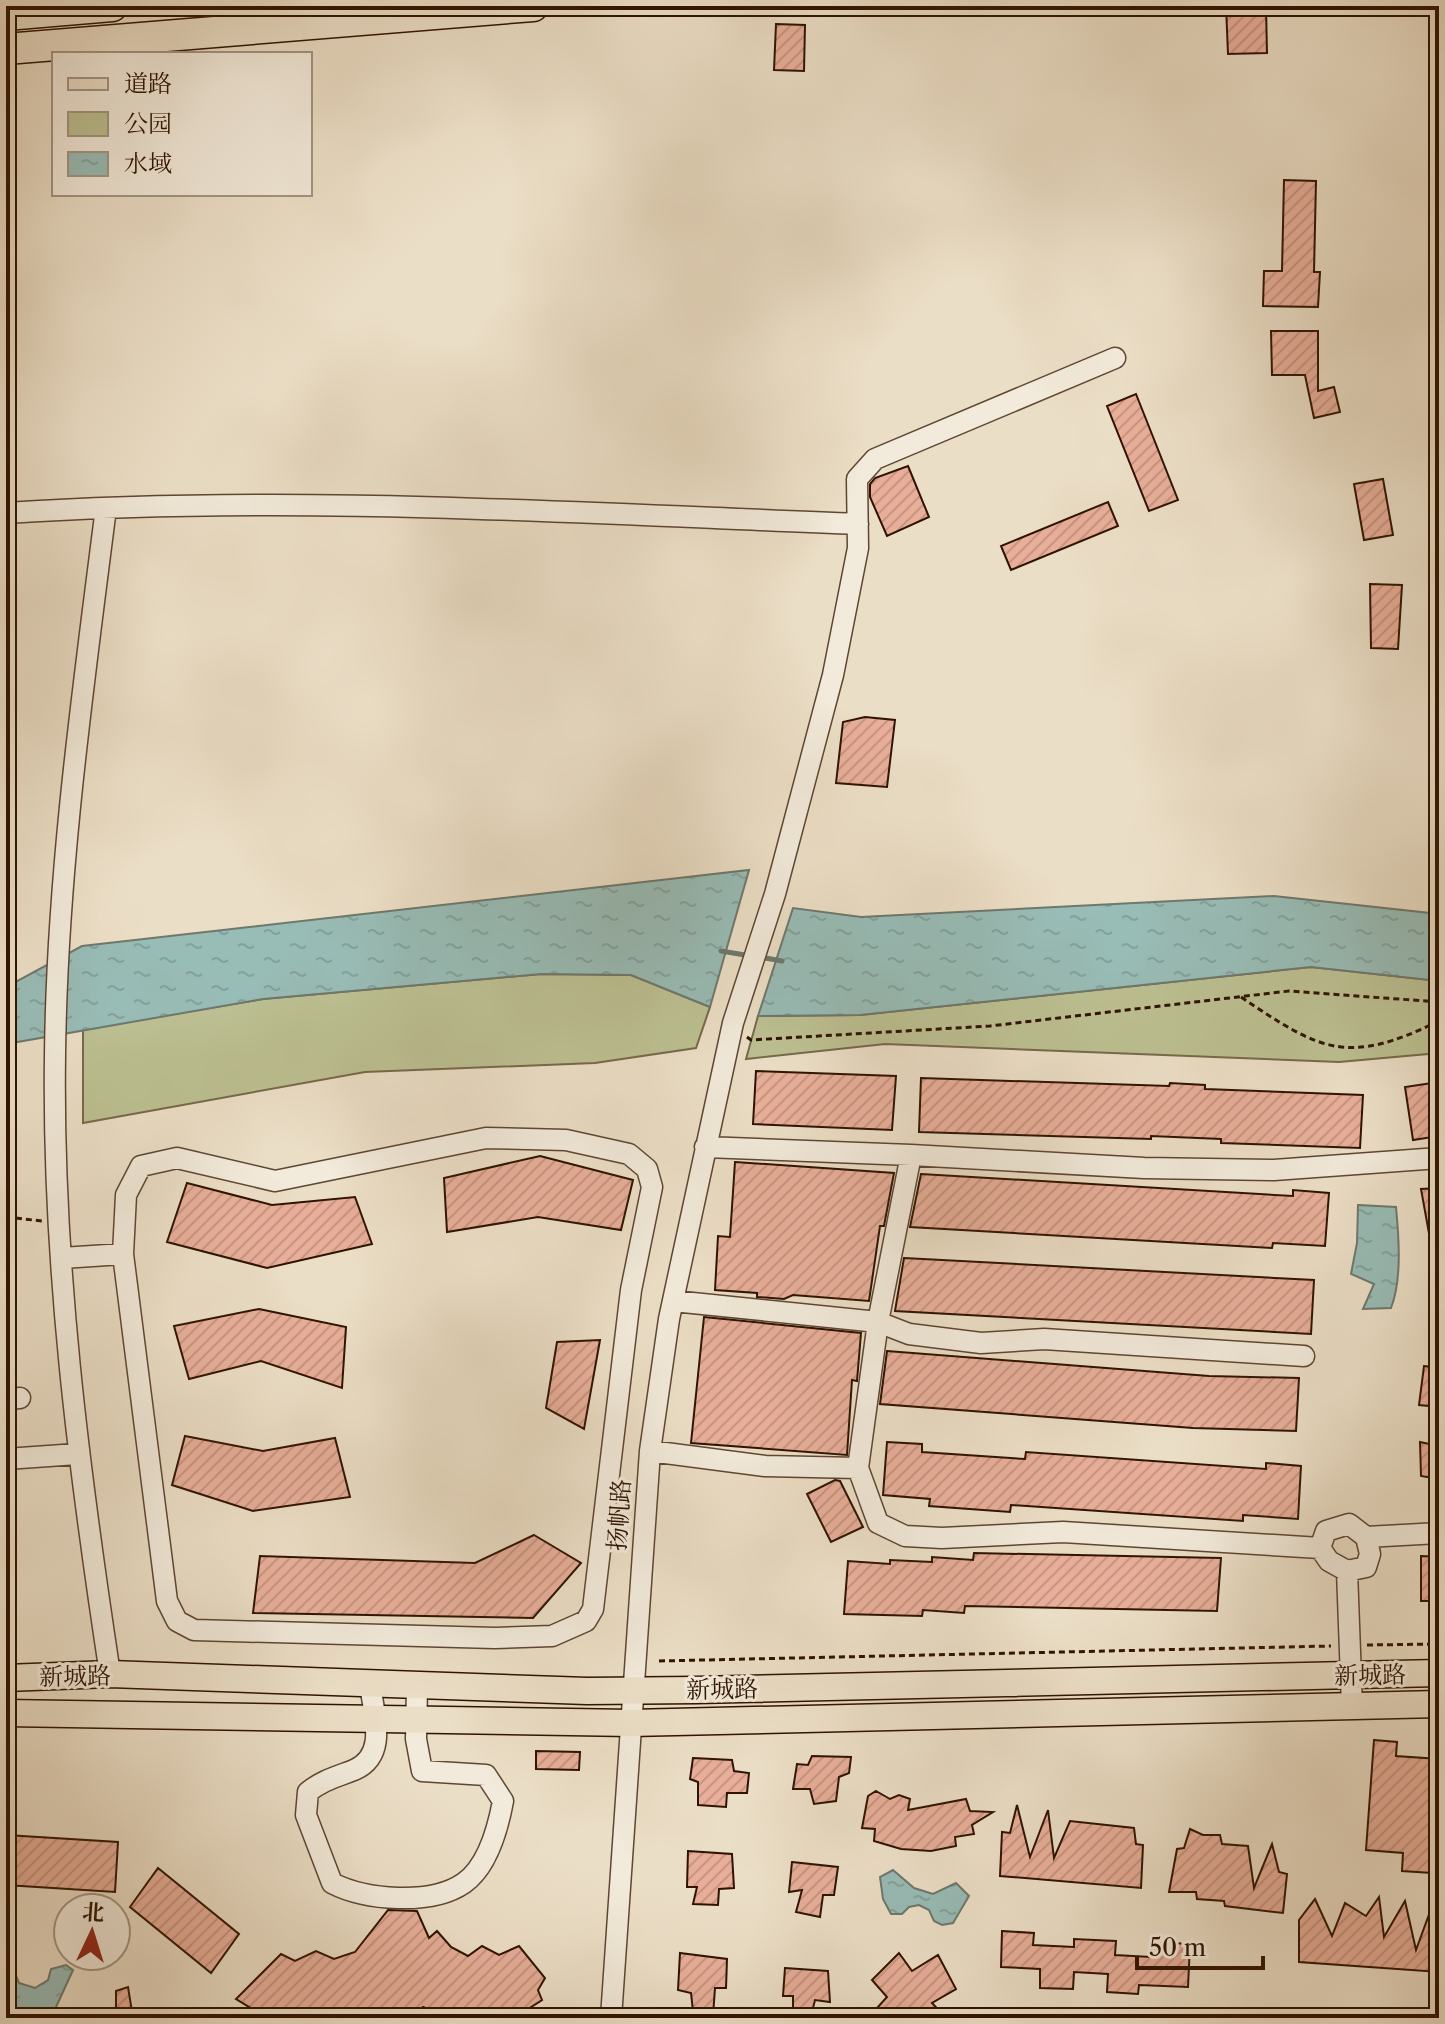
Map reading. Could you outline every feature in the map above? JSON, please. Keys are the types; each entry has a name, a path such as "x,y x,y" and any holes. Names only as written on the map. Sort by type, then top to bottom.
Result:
{"highway":[{"path":"6,15 112,6"},
{"path":"6,49 533,6"}],"main road":[{"name":"新城路","path":"6,1678 110,1674 633,1690 1439,1673"},
{"name":"新城路","path":"6,1713 415,1729 1439,1704"}],"street":[{"name":"扬帆路","path":"611,2018 650,1451 673,1301 733,1023 775,894 833,675 858,548 857,479 875,459 1115,358"},
{"path":"6,513 311,505 858,524"},
{"path":"106,508 84,678 61,940 55,1056 59,1222 77,1454 110,1674"},
{"path":"486,1138 566,1140 629,1154 647,1169 652,1187 631,1290 593,1609 586,1621 552,1636 495,1638 194,1630 177,1621 167,1601 123,1254 126,1195 141,1166 177,1158 275,1181 486,1138"},
{"path":"705,1147 1144,1168 1274,1170 1439,1158"},
{"path":"911,1155 878,1322 858,1468 878,1523 905,1536 942,1538 1063,1532 1320,1548"},
{"path":"62,1258 123,1254"},
{"path":"673,1301 878,1322 909,1334 981,1343 1044,1339 1304,1356"},
{"path":"650,1451 667,1456 765,1466 858,1468"},
{"path":"6,1459 77,1454"},
{"path":"1349,1524 1366,1537 1370,1554 1366,1567 1347,1571 1329,1561 1320,1548 1326,1531 1349,1524"},
{"path":"1366,1537 1439,1533"},
{"path":"1347,1571 1352,1706"},
{"path":"370,1683 376,1728 370,1757 356,1769 325,1778 308,1792 306,1815 332,1883 355,1895 382,1898 436,1894 464,1883 483,1859 499,1827 503,1801 486,1775 422,1771 415,1729 417,1685"}],"path":[{"path":"733,1023 751,1040 990,1026 1289,991 1439,1002"},
{"path":"1241,997 1283,1025 1329,1048 1371,1048 1439,1021"},
{"path":"6,1217 59,1222"},
{"path":"659,1661 1439,1644"}],"green space":[{"path":"1311,967 1439,981 1439,1053 1339,1062 885,1044 746,1059 758,1016 860,1015"},
{"path":"541,974 631,975 710,1007 696,1048 595,1063 365,1072 83,1123 83,1029 263,999"}],"water":[{"path":"749,870 710,1007 631,975 541,974 263,999 6,1044 6,987 82,946"},
{"path":"1274,896 1439,914 1439,981 1311,967 860,1015 758,1016 793,908 861,917"},
{"path":"1358,1205 1396,1207 1398,1272 1391,1308 1363,1309 1374,1284 1351,1274 1357,1243"},
{"path":"893,1870 914,1888 933,1894 956,1883 969,1896 953,1923 942,1925 934,1921 929,1910 919,1905 909,1907 902,1914 891,1914 883,1899 880,1877"},
{"path":"6,1964 13,1968 19,1983 35,1988 48,1980 51,1969 52,1972 72,1972 51,2018 6,2018"}],"building":[{"path":"1226,6 1266,6 1267,53 1228,54"},
{"path":"776,24 805,25 804,71 774,70"},
{"path":"1284,180 1316,181 1314,272 1320,272 1318,307 1263,306 1264,271 1282,271"},
{"path":"1271,331 1318,331 1318,391 1334,387 1340,412 1314,418 1305,375 1272,375"},
{"path":"1136,394 1178,500 1149,511 1107,406"},
{"path":"908,466 929,517 887,536 870,497 870,484 875,478"},
{"path":"1383,479 1393,535 1364,540 1354,484"},
{"path":"1108,502 1118,526 1011,570 1001,546"},
{"path":"1370,584 1402,585 1398,649 1371,648"},
{"path":"865,717 895,720 887,787 836,783 843,722"},
{"path":"756,1071 896,1076 892,1130 753,1124"},
{"path":"921,1078 1169,1086 1170,1083 1205,1085 1205,1089 1363,1095 1360,1148 1221,1143 1221,1139 1151,1136 1151,1139 919,1132"},
{"path":"1439,1082 1439,1136 1413,1140 1405,1087"},
{"path":"540,1156 633,1180 621,1230 538,1217 447,1232 444,1178"},
{"path":"735,1162 894,1173 884,1226 880,1226 869,1301 793,1295 784,1299 757,1297 757,1293 715,1290 718,1236 730,1237"},
{"path":"921,1174 1293,1196 1293,1190 1329,1193 1325,1246 1273,1243 1272,1248 910,1227"},
{"path":"187,1183 272,1205 355,1197 372,1244 267,1268 167,1242"},
{"path":"1439,1188 1439,1250 1432,1250 1421,1189"},
{"path":"904,1258 1314,1280 1311,1334 895,1311"},
{"path":"259,1309 346,1327 342,1388 261,1361 189,1379 174,1326"},
{"path":"704,1317 861,1333 857,1381 852,1380 847,1455 691,1443"},
{"path":"600,1340 584,1429 546,1408 557,1342"},
{"path":"887,1351 1209,1376 1299,1378 1296,1431 1193,1428 880,1404"},
{"path":"1424,1366 1439,1368 1439,1407 1419,1405"},
{"path":"185,1436 263,1451 335,1438 350,1497 253,1511 172,1485"},
{"path":"887,1442 922,1444 922,1452 1025,1459 1026,1452 1266,1469 1266,1463 1301,1466 1298,1519 1243,1515 1243,1521 1011,1505 1010,1512 929,1506 930,1499 883,1495"},
{"path":"1420,1442 1439,1446 1439,1479 1421,1476"},
{"path":"835,1480 840,1481 863,1527 831,1542 807,1494"},
{"path":"534,1535 581,1563 533,1618 253,1613 260,1556 475,1563"},
{"path":"974,1553 1221,1558 1217,1611 965,1606 964,1613 923,1610 922,1616 844,1614 848,1561 890,1564 890,1560 932,1562 932,1557 973,1560"},
{"path":"1421,1556 1439,1557 1439,1601 1421,1601"},
{"path":"1374,1740 1397,1742 1396,1756 1439,1759 1432,1873 1402,1871 1403,1853 1366,1850"},
{"path":"536,1751 580,1752 579,1770 536,1769"},
{"path":"812,1756 851,1757 849,1773 839,1777 836,1801 814,1804 810,1789 793,1789 797,1764 808,1765"},
{"path":"693,1758 732,1760 734,1771 749,1773 747,1793 727,1793 726,1807 698,1805 698,1782 690,1779"},
{"path":"876,1791 890,1799 899,1795 910,1799 908,1810 966,1799 970,1811 993,1812 972,1825 974,1834 955,1837 956,1846 931,1851 901,1849 874,1841 875,1829 862,1828 868,1796"},
{"path":"1017,1805 1030,1857 1048,1810 1054,1858 1070,1821 1134,1828 1136,1844 1143,1845 1141,1888 1000,1876 1002,1832 1010,1833"},
{"path":"1190,1829 1203,1835 1220,1835 1222,1844 1248,1846 1254,1888 1272,1844 1279,1872 1287,1874 1283,1913 1225,1906 1224,1901 1197,1899 1196,1892 1169,1892 1177,1849 1184,1848"},
{"path":"6,1835 118,1842 115,1892 6,1885"},
{"path":"688,1851 732,1854 734,1888 719,1889 718,1905 693,1904 697,1887 687,1887"},
{"path":"792,1862 838,1867 834,1895 823,1895 820,1917 796,1912 802,1890 789,1892"},
{"path":"158,1868 239,1934 211,1973 132,1909"},
{"path":"1379,1897 1384,1937 1405,1901 1416,1950 1435,1898 1439,1972 1299,1962 1299,1920 1315,1899 1332,1936 1345,1903 1366,1916"},
{"path":"388,1910 417,1911 429,1938 437,1931 451,1947 468,1956 482,1946 499,1955 519,1946 545,1978 538,1990 542,2000 514,2018 449,2018 423,2007 411,2017 368,2010 350,2018 267,2018 236,1999 281,1954 295,1961 316,1951 334,1959 355,1952"},
{"path":"1002,1931 1034,1933 1033,1945 1074,1947 1074,1939 1116,1941 1115,1955 1151,1957 1152,1942 1190,1944 1188,1987 1139,1985 1138,1994 1107,1992 1108,1974 1074,1972 1073,1989 1040,1988 1040,1969 1001,1967"},
{"path":"680,1953 727,1959 726,1988 715,1988 713,2016 693,2011 691,1993 678,1990"},
{"path":"899,1953 912,1971 938,1955 956,1989 932,2003 946,2018 868,2018 887,1997 872,1980"},
{"path":"785,1968 828,1971 830,2002 815,2000 811,2016 793,2015 793,1996 783,1996"},
{"path":"128,1987 133,2018 116,2018 116,1991"}],"waterway":[{"path":"721,951 751,956"},
{"path":"760,957 782,961"}]}
